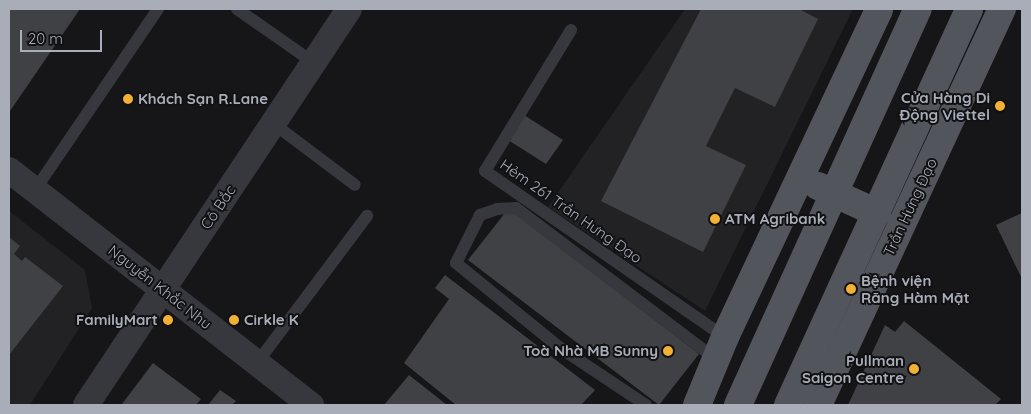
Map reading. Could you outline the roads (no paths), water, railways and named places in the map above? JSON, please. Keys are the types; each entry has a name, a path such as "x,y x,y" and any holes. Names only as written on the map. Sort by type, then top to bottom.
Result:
{"main road":[{"path":"738,405 918,9"},
{"name":"Trần Hưng Đạo","path":"788,405 969,9"},
{"name":"Trần Hưng Đạo","path":"818,405 1002,9"},
{"path":"697,405 721,348 747,296 873,21 900,47"},
{"path":"950,51 977,63"},
{"path":"800,178 877,213"},
{"path":"846,280 871,292"},
{"path":"747,296 781,309"},
{"path":"806,366 831,377"}],"street":[{"name":"Cô Bắc","path":"86,405 349,9"},
{"name":"Nguyễn Khắc Nhu","path":"9,170 311,405"}],"lane":[{"path":"35,190 158,9"},
{"path":"237,9 314,63"},
{"name":"Hẻm 261 Trần Hưng Đạo","path":"571,30 485,171 721,348"},
{"path":"274,124 355,186"},
{"path":"646,405 559,347 456,262 480,215 497,209 516,208 721,348"},
{"path":"257,363 367,216"}],"place":[{"name":"Khách Sạn R.Lane","path":"128,99"},
{"name":"Cửa Hàng Di Động Viettel","path":"1000,106"},
{"name":"ATM Agribank","path":"715,219"},
{"name":"Bệnh viện Răng Hàm Mặt","path":"851,289"},
{"name":"FamilyMart","path":"168,320"},
{"name":"Cirkle K","path":"234,320"},
{"name":"Toà Nhà MB Sunny","path":"668,351"},
{"name":"Pullman Saigon Centre","path":"914,369"}]}
